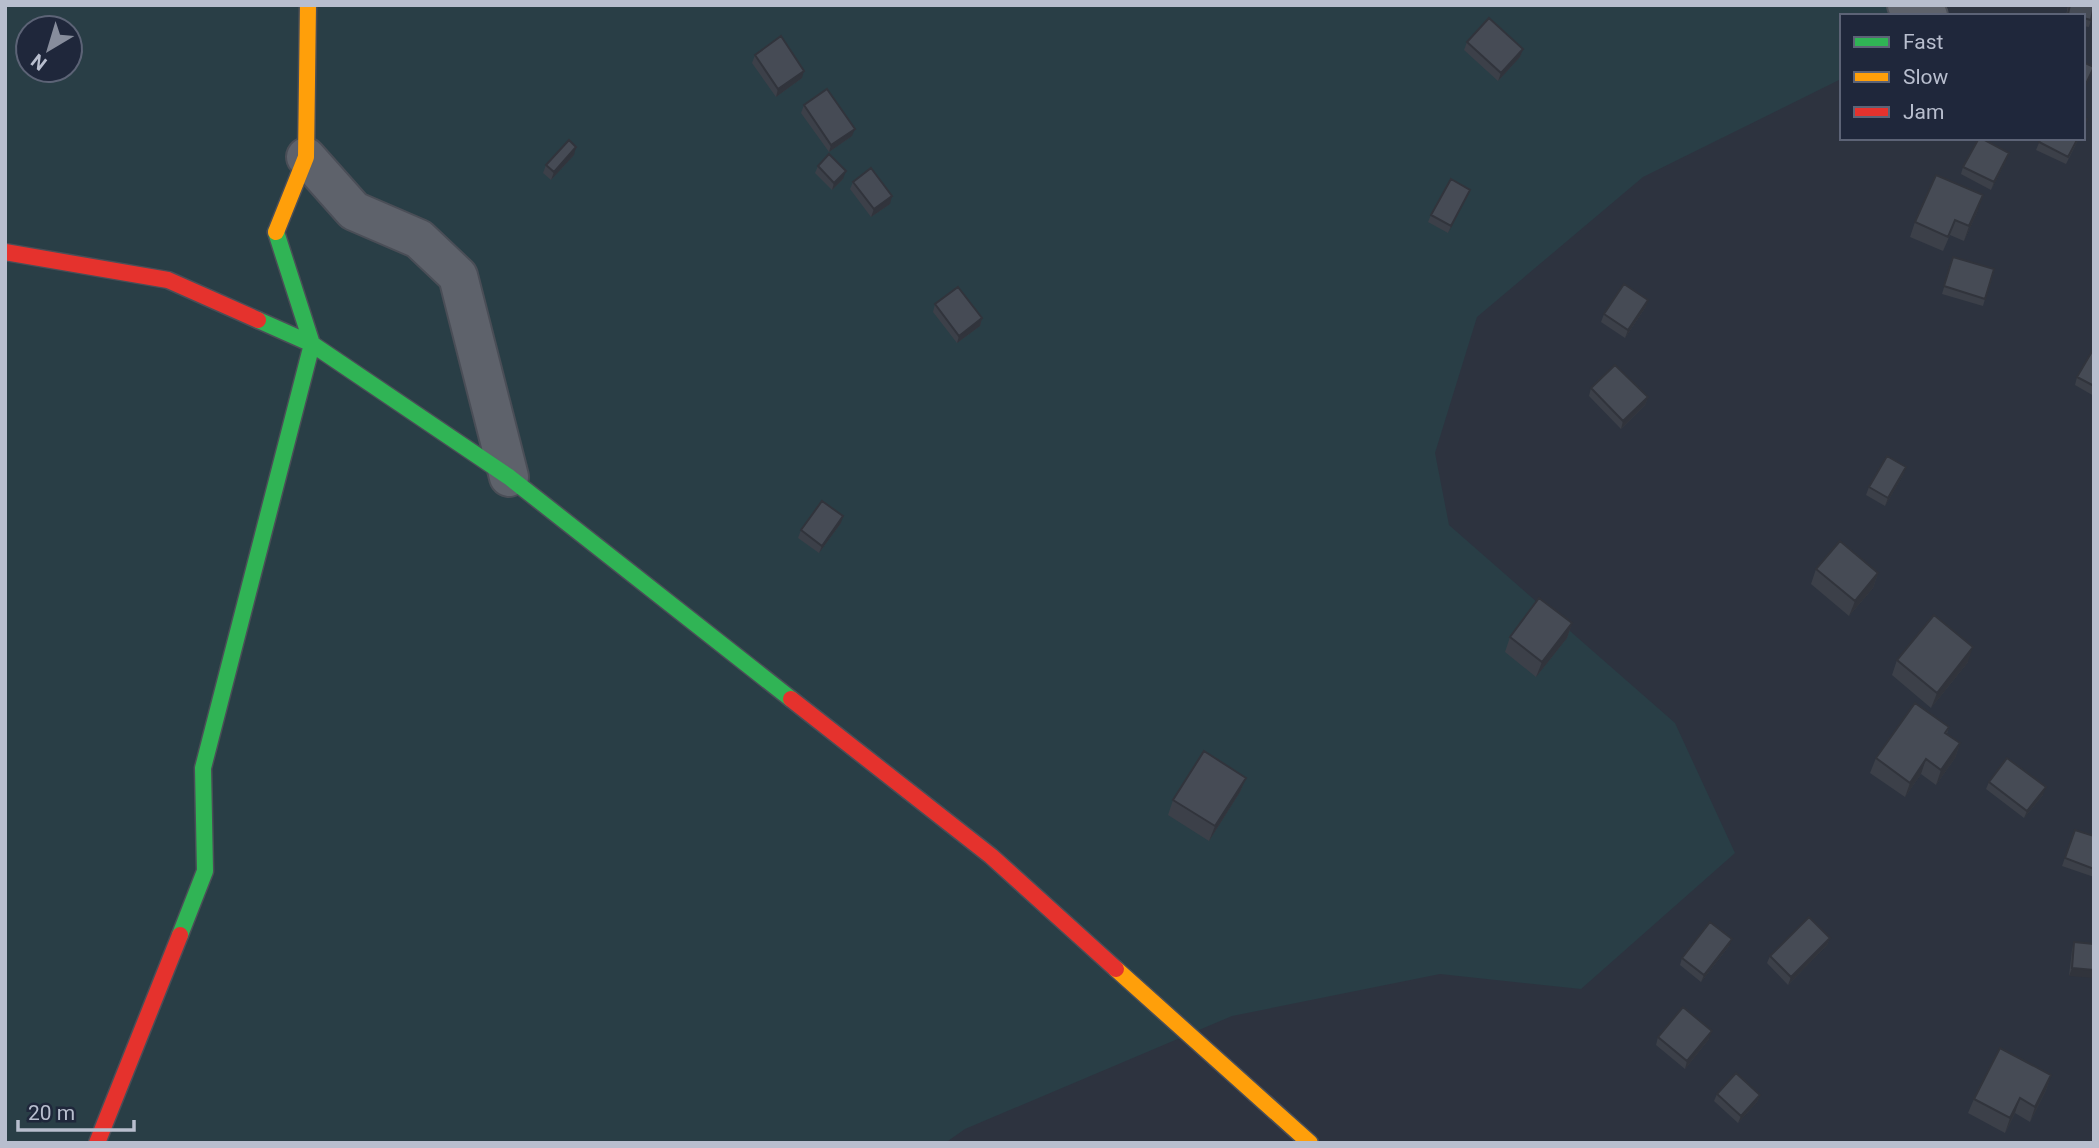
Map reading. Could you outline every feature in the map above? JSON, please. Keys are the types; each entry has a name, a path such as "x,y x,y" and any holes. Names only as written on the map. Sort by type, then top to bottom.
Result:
{"street":[{"path":"97,1143 205,871 203,768 312,344 275,230 306,158 308,5"},
{"path":"1907,5 1924,14"},
{"path":"306,158 354,211 419,239 458,276 509,477"},
{"path":"5,252 168,280 312,344 509,477 991,856 1310,1143"}],"shaded area":[{"path":"5,5 1894,5 1891,14 1840,14 1840,79 1643,177 1477,317 1435,453 1449,525 1675,723 1735,853 1581,989 1440,974 1232,1016 965,1129 945,1143 5,1143"}],"building":[{"path":"2070,5 2094,5 2091,20 2085,18 2085,14 2068,14"},
{"path":"1489,18 1523,49 1501,73 1467,42"},
{"path":"781,36 804,71 778,89 755,55"},
{"path":"2085,63 2094,67 2085,86"},
{"path":"827,89 855,129 831,145 804,105"},
{"path":"569,140 576,147 554,172 546,165"},
{"path":"1978,140 1985,140 2009,153 1994,182 1963,167"},
{"path":"2040,140 2077,140 2068,157 2039,142"},
{"path":"829,154 846,171 834,183 818,166"},
{"path":"871,168 892,196 874,209 853,182"},
{"path":"1936,175 1983,195 1969,226 1955,220 1948,237 1915,222"},
{"path":"1451,179 1470,190 1451,226 1431,215"},
{"path":"1953,257 1994,269 1985,299 1944,286"},
{"path":"1624,284 1648,300 1628,330 1604,314"},
{"path":"958,287 982,318 959,336 935,304"},
{"path":"2094,348 2094,386 2077,377"},
{"path":"1615,365 1648,397 1623,421 1591,388"},
{"path":"1887,456 1906,467 1888,498 1869,487"},
{"path":"822,501 843,516 822,546 801,530"},
{"path":"1840,541 1878,573 1855,601 1816,569"},
{"path":"1539,598 1572,623 1542,662 1510,637"},
{"path":"1934,615 1973,647 1937,693 1897,660"},
{"path":"1915,703 1949,727 1945,733 1960,743 1941,770 1926,759 1910,783 1876,758"},
{"path":"1204,751 1246,778 1215,826 1173,800"},
{"path":"2007,758 2046,787 2027,811 1989,782"},
{"path":"2075,830 2094,836 2094,869 2065,858"},
{"path":"1809,917 1830,938 1791,977 1770,956"},
{"path":"1710,922 1732,939 1704,975 1682,958"},
{"path":"2074,942 2094,944 2094,970 2072,968"},
{"path":"1683,1007 1712,1031 1687,1061 1658,1037"},
{"path":"2000,1048 2051,1075 2035,1107 2020,1098 2010,1118 1974,1099"},
{"path":"1736,1073 1760,1095 1741,1116 1717,1094"}],"traffic: fast":[{"path":"180,935 205,871 203,768 312,344 276,232"},
{"path":"258,320 312,344 509,477 791,699"}],"traffic: slow":[{"path":"276,232 306,157 308,5"},
{"path":"1116,969 1310,1143"}],"traffic: jam":[{"path":"5,252 168,280 258,320"},
{"path":"791,699 991,856 1116,969"},
{"path":"97,1143 180,935"}]}
